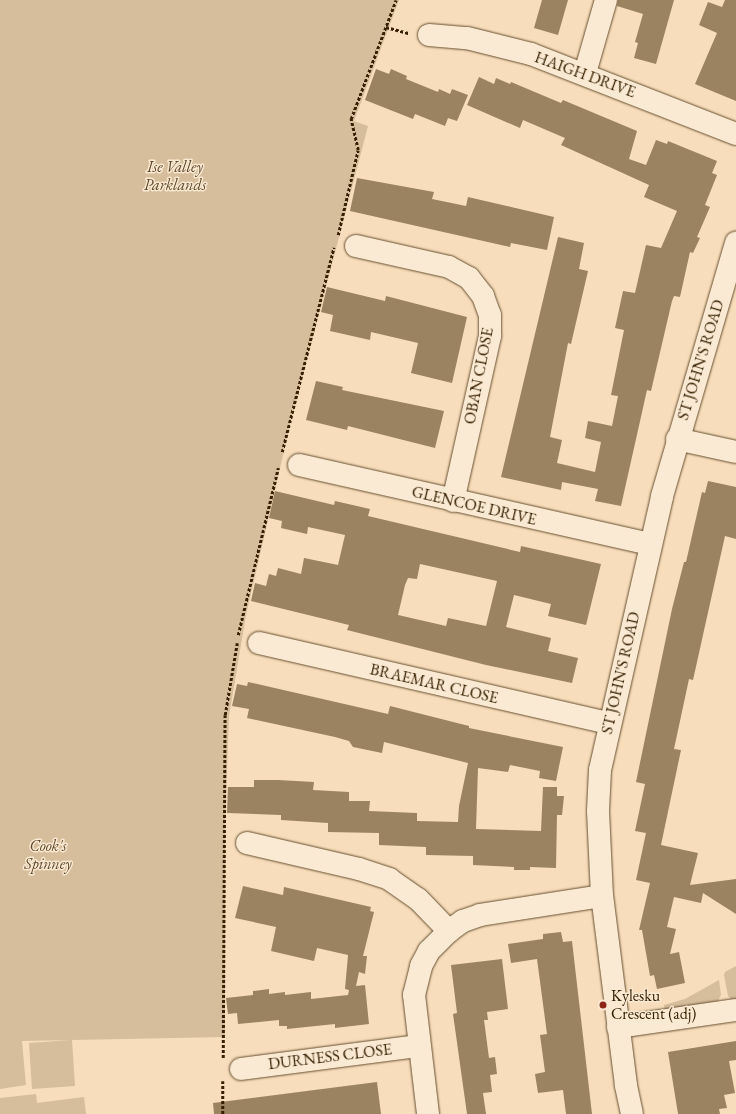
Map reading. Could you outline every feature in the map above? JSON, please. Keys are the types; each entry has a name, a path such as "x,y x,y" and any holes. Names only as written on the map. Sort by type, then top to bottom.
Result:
{"street":[{"path":"585,73 606,0"},
{"name":"HAIGH DRIVE","path":"429,34 467,38 531,54 585,73 736,134"},
{"name":"ST JOHN'S ROAD","path":"632,1114 618,1027 602,896 598,811 600,770 609,723 650,544 677,439 736,243"},
{"name":"OBAN CLOSE","path":"356,246 449,267 469,278 483,296 490,315 490,336 453,501"},
{"path":"677,439 736,452"},
{"name":"GLENCOE DRIVE","path":"286,462 453,501 650,544"},
{"name":"BRAEMAR CLOSE","path":"259,643 609,723"},
{"path":"247,843 359,869 389,879 418,899 449,930"},
{"path":"428,1114 418,1046 414,994 416,982 429,951 449,930 463,921 480,915 602,896"},
{"path":"618,1027 736,1010"},
{"name":"DURNESS CLOSE","path":"229,1069 418,1046"}],"path":[{"path":"223,1114 229,1069 225,715 238,639 286,462 358,150 350,119 396,0"}],"green space":[{"name":"Ise Valley Parklands","path":"0,0 399,0 354,121 368,126 290,425 246,615 229,716 225,822 225,1037 72,1040 75,1086 32,1089 29,1043 70,1040 22,1041 26,1085 0,1089"},
{"path":"736,966 736,1001 733,1001 728,996 724,975 725,972"},
{"path":"719,980 721,995 717,1003 665,1012 664,1005 685,999"},
{"path":"36,1094 37,1103 84,1097 86,1114 0,1114 0,1098"}],"building":[{"path":"542,0 568,0 558,35 534,28"},
{"path":"618,0 674,0 656,64 634,58 638,43 635,42 643,14 617,6"},
{"path":"725,0 736,0 736,101 695,84 717,33 699,25 708,2 722,7"},
{"path":"376,69 389,74 391,69 407,76 406,79 438,92 439,89 450,94 452,89 468,95 457,121 448,118 445,126 415,114 413,119 365,100"},
{"path":"479,77 494,84 496,78 510,84 511,82 561,103 563,100 637,131 629,159 646,165 656,140 667,144 668,141 717,161 712,173 717,175 705,205 710,207 697,237 700,238 693,253 690,252 680,297 674,296 672,301 651,391 647,390 621,506 595,501 598,489 562,482 561,490 501,477 558,237 584,243 579,269 588,271 571,344 568,343 550,437 562,440 557,463 595,472 601,442 585,438 588,421 612,426 618,396 611,395 624,330 615,328 623,291 635,293 646,245 661,248 677,211 644,197 649,185 561,145 565,138 523,120 520,128 467,105"},
{"path":"357,178 434,192 432,199 466,206 468,197 554,217 547,250 511,243 510,247 350,211"},
{"path":"327,287 385,301 386,296 467,317 452,383 411,373 418,343 371,332 370,340 330,331 333,315 321,312"},
{"path":"316,381 343,387 342,390 444,411 435,448 348,426 347,430 306,420"},
{"path":"708,481 736,487 736,539 725,536 693,680 689,679 674,749 681,750 661,845 698,853 690,885 736,879 736,914 703,893 701,903 674,897 667,927 676,929 670,954 679,952 685,983 657,989 654,975 650,976 642,930 639,930 650,883 636,880 646,833 635,831 645,784 636,782 672,609 684,562 686,562 702,492 705,493"},
{"path":"275,491 334,505 335,501 370,509 368,516 520,552 521,546 601,564 586,625 548,616 551,604 514,595 506,627 551,638 548,651 578,658 572,683 486,665 347,630 349,625 251,601 255,583 266,586 269,574 276,576 278,568 301,574 304,558 338,565 345,535 308,527 307,534 281,528 282,521 269,518","holes":["420,564 497,581 486,626 448,618 446,626 398,615 408,578 417,579"]},
{"path":"248,682 388,714 390,706 469,726 469,728 563,747 556,781 539,778 540,771 510,765 508,772 478,768 476,829 541,831 543,787 557,787 557,796 564,796 562,815 557,815 556,868 530,867 530,870 514,870 514,867 473,865 473,856 426,855 426,847 379,845 379,833 328,832 328,823 281,820 281,815 227,813 228,787 254,787 254,780 278,780 314,782 313,790 349,792 349,801 370,801 369,811 417,813 417,821 458,822 459,806 468,763 384,742 382,753 353,747 349,741 335,737 247,718 249,709 232,706 237,684 247,686"},
{"path":"243,886 283,895 284,887 371,907 370,911 374,912 363,956 367,956 365,974 359,972 356,986 365,985 369,1024 335,1028 335,1024 287,1029 287,1026 279,1026 279,1020 238,1024 237,1013 228,1014 226,998 253,995 253,991 269,989 269,994 285,992 285,995 311,992 311,999 348,995 349,990 345,989 348,955 317,948 314,961 271,951 276,927 235,918"},
{"path":"561,932 563,942 572,941 592,1114 566,1114 563,1090 538,1093 535,1074 545,1072 540,1035 547,1034 537,959 511,963 508,944 543,939 543,934"},
{"path":"502,959 508,1009 487,1012 488,1020 484,1020 489,1058 495,1057 497,1074 490,1075 492,1092 483,1093 486,1114 467,1114 453,1014 457,1013 451,965"},
{"path":"736,1041 736,1060 729,1061 735,1093 724,1095 727,1108 719,1109 720,1114 678,1114 668,1052"},
{"path":"377,1082 381,1114 214,1114 213,1103"}],"place":[{"name":"Kylesku Crescent (adj)","path":"603,1005"}],"park label":[{"name":"Cook's Spinney","path":"48,855"}]}
